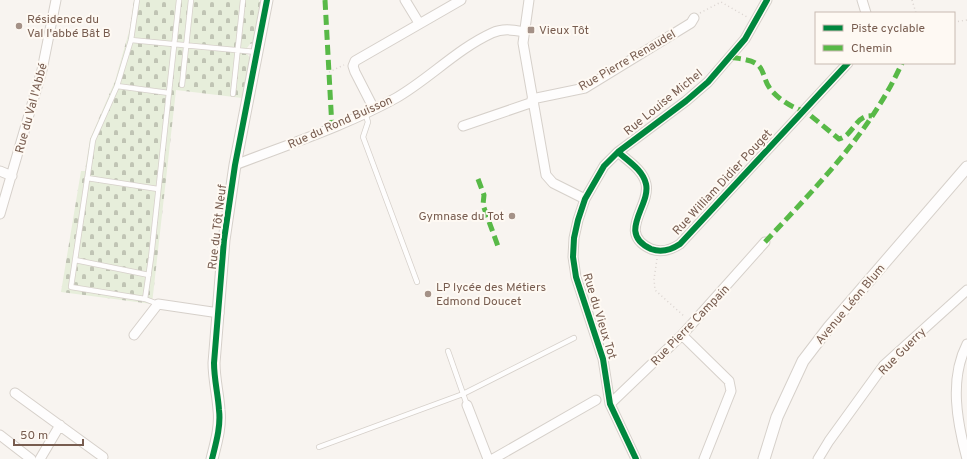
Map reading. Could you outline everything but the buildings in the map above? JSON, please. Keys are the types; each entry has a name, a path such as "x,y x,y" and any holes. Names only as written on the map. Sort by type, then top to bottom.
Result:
{"street":[{"name":"Rue du Val l'Abbé","path":"0,214 42,70 56,0"},
{"name":"Rue du Tôt Neuf","path":"212,459 218,433 220,411 214,377 214,363 224,240 235,165 267,0"},
{"path":"406,0 419,23"},
{"path":"370,111 353,66 355,61 461,0"},
{"path":"529,0 523,43 546,175 553,183 585,199"},
{"name":"Rue Louise Michel","path":"585,199 595,179 618,152 686,101 708,82 731,57 755,22 767,0"},
{"path":"862,0 866,12"},
{"name":"Rue Pierre Renaudel","path":"533,100 585,88 691,23 694,18"},
{"name":"Rue du Rond Buisson","path":"235,165 370,111 396,97 463,50 490,34 500,30 525,32"},
{"name":"Rue William Didier Pouget","path":"658,251 673,249 680,244 847,64"},
{"path":"463,126 533,100"},
{"path":"618,152 637,169 645,180 646,194 635,226 641,241 645,245 658,251"},
{"name":"Avenue Léon Blum","path":"764,459 777,417 803,361 829,327 967,167"},
{"path":"0,171 12,176"},
{"name":"Rue du Vieux Tot","path":"585,199 574,238 573,257 576,277 603,359 610,404 636,459"},
{"name":"Rue Pierre Campain","path":"610,404 682,335 765,242"},
{"name":"Rue Guerry","path":"818,459 829,441 884,365 967,290"},
{"path":"134,335 158,304 219,313"},
{"path":"682,335 729,381 731,391 704,459"},
{"path":"967,344 957,368 956,379 958,417 967,459"},
{"path":"15,393 103,457"},
{"path":"493,459 596,400"},
{"path":"467,405 488,459"},
{"path":"40,459 60,426"},
{"path":"0,435 31,459"}],"lane":[{"path":"137,0 131,40 116,86 93,140 71,287 145,299 158,304"},
{"path":"145,299 179,0"},
{"path":"182,85 191,0"},
{"path":"233,94 243,0"},
{"path":"131,40 258,52"},
{"path":"116,86 169,93"},
{"path":"370,111 363,138 417,282"},
{"path":"87,178 158,189"},
{"path":"75,260 148,275"},
{"path":"319,447 463,394 574,338"},
{"path":"448,352 467,405"}],"path":[{"path":"912,0 916,12"},
{"path":"694,18 721,2 755,22"},
{"path":"955,22 967,20"},
{"path":"329,72 355,61"},
{"path":"658,251 654,279 655,290 683,316"}],"green space":[{"path":"134,0 259,0 261,4 254,43 250,44 247,48 247,54 251,59 242,98 176,90 152,304 61,292 81,171 85,171 90,139 115,81 130,28"}],"marked path":[{"path":"325,0 332,128"},
{"path":"731,57 748,60 758,65 762,70 767,84 775,95 790,105 805,111 839,139 848,134 862,118 872,116"},
{"path":"765,242 804,201 841,158 875,112 901,64"},
{"path":"478,179 484,195 483,205 499,249"}],"cycle path":[{"path":"212,459 218,434 219,422 214,363 224,240 235,165 267,0"},
{"path":"636,459 610,404 603,359 576,277 573,257 574,238 578,220 585,199 604,166 618,152 686,101 708,82 745,39 767,0"},
{"path":"618,152 642,174 646,184 644,201 635,227 636,235 641,243 651,249 663,251 673,248 680,244 847,64"}],"place":[{"name":"Résidence du Val l'abbé Bât B","path":"19,26"},
{"name":"Vieux Tôt","path":"531,30"},
{"name":"Gymnase du Tot","path":"512,216"},
{"name":"LP lycée des Métiers Edmond Doucet","path":"428,294"}]}
